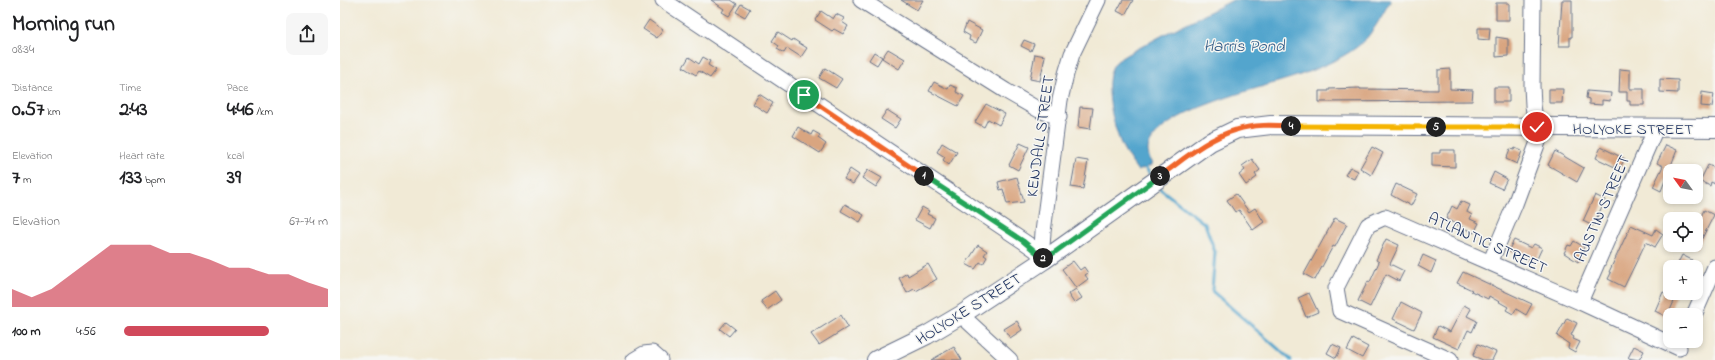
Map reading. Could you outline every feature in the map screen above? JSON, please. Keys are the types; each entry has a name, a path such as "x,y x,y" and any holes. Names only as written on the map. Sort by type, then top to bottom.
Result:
{"main road":[{"name":"HOLYOKE STREET","path":"876,360 927,335 961,315 1044,260 1162,175 1216,139 1236,130 1254,126 1715,128"}],"street":[{"path":"663,0 1023,241 1036,250 1044,260"},
{"path":"861,0 1006,91 1039,110 1059,117"},
{"name":"KENDALL STREET","path":"1044,260 1042,247 1043,232 1060,100 1072,54 1098,0"},
{"path":"1490,263 1515,204 1538,142 1532,86 1533,0"},
{"name":"AUSTIN STREET","path":"1580,302 1656,128"},
{"name":"ATLANTIC STREET","path":"1450,360 1340,311 1336,288 1368,225 1385,217 1580,302 1678,350"},
{"path":"1697,308 1715,266"},
{"path":"961,315 1010,360"},
{"path":"634,360 644,354 652,353 660,360"}],"water":[{"name":"Harris Pond","path":"1233,0 1391,0 1368,37 1357,47 1337,59 1300,75 1217,101 1174,120 1158,132 1149,145 1148,153 1152,165 1138,171 1128,157 1119,140 1110,105 1109,81 1111,71 1115,63 1124,56 1152,41"}],"building":[{"path":"711,0 731,0 737,4 729,16 722,12 724,9"},
{"path":"901,0 923,0 917,10"},
{"path":"1123,0 1133,0 1125,15 1117,11"},
{"path":"1562,0 1572,0 1572,37 1570,37 1570,46 1559,46"},
{"path":"1496,3 1509,3 1509,20 1496,20"},
{"path":"741,4 750,9 745,17 736,12"},
{"path":"821,11 833,19 836,14 844,18 842,22 848,26 843,34 834,29 832,31 815,20"},
{"path":"649,20 663,30 657,38 643,29"},
{"path":"967,22 982,30 976,43 969,40 970,36 963,32"},
{"path":"1478,28 1490,28 1489,40 1478,39"},
{"path":"778,32 807,48 801,57 787,48 784,53 777,49 779,46 772,41"},
{"path":"1496,37 1508,39 1508,56 1496,57"},
{"path":"1024,40 1034,44 1031,51 1021,46"},
{"path":"888,49 905,59 899,69 882,58"},
{"path":"874,52 882,57 877,65 869,60"},
{"path":"1035,54 1045,56 1040,81 1030,79"},
{"path":"689,57 699,64 703,57 710,61 708,65 716,70 710,78 699,71 696,75 683,67"},
{"path":"825,68 842,79 836,88 819,78"},
{"path":"1450,69 1450,89 1473,90 1472,101 1319,102 1319,91 1329,91 1329,89 1360,88 1438,90 1438,70"},
{"path":"1620,69 1630,70 1630,89 1644,89 1644,105 1630,105 1630,101 1627,101 1627,92 1619,92"},
{"path":"1660,79 1678,80 1678,93 1660,92"},
{"path":"934,82 948,89 950,85 957,88 956,92 964,96 958,106 929,91"},
{"path":"1494,87 1509,87 1509,102 1494,102"},
{"path":"1549,89 1563,89 1562,103 1549,103"},
{"path":"1587,91 1611,93 1610,101 1602,100 1602,105 1589,104 1589,99 1586,98"},
{"path":"1702,92 1714,94 1712,107 1701,106"},
{"path":"759,94 773,103 767,113 753,104"},
{"path":"986,104 1005,114 999,125 988,119 984,127 975,122"},
{"path":"1080,107 1093,108 1090,129 1078,127"},
{"path":"887,110 901,119 895,128 881,119"},
{"path":"798,127 811,135 813,131 820,135 818,138 826,144 820,153 793,136"},
{"path":"942,143 957,152 949,165 943,160 945,157 937,152"},
{"path":"1020,143 1029,147 1018,170 1009,165"},
{"path":"1666,145 1677,150 1672,164 1663,164 1663,166 1657,163"},
{"path":"1372,147 1383,153 1371,175 1360,168"},
{"path":"1601,147 1625,159 1619,169 1596,158"},
{"path":"1515,148 1522,151 1517,164 1506,159 1510,149 1514,150"},
{"path":"1440,150 1455,150 1455,167 1432,166 1432,153 1440,153"},
{"path":"1555,151 1584,168 1577,182 1548,165"},
{"path":"1076,159 1088,161 1083,189 1071,187"},
{"path":"1252,159 1260,170 1255,174 1257,177 1246,185 1239,175 1245,170 1242,166"},
{"path":"1708,165 1715,168 1715,184 1711,182 1710,186 1703,182 1703,175"},
{"path":"1663,166 1663,186 1661,191 1653,187"},
{"path":"1350,167 1358,171 1354,179 1345,175"},
{"path":"850,169 859,175 853,184 844,179"},
{"path":"868,170 882,178 876,187 862,178"},
{"path":"1494,172 1507,179 1502,189 1489,183"},
{"path":"1017,177 1024,202 1007,204 1003,189 1000,190 998,182"},
{"path":"1396,184 1417,194 1411,206 1391,195"},
{"path":"1236,194 1249,212 1255,208 1264,222 1253,230 1239,210 1235,212 1227,200"},
{"path":"1595,195 1605,200 1593,226 1583,221"},
{"path":"1461,201 1470,205 1467,212 1472,215 1470,219 1479,223 1474,233 1446,219 1452,206 1457,209"},
{"path":"845,204 864,215 860,222 841,211"},
{"path":"922,207 929,211 927,214 935,218 930,228 915,220"},
{"path":"1704,210 1714,215 1703,236"},
{"path":"1335,218 1347,224 1335,247 1333,246 1315,280 1304,274"},
{"path":"1631,225 1653,235 1656,229 1663,234 1655,247 1646,242 1624,287 1608,279 1611,273 1609,272"},
{"path":"1386,239 1399,245 1390,264 1404,271 1399,281 1386,274 1370,307 1358,301 1368,281 1370,282 1379,262 1376,260"},
{"path":"1514,240 1531,248 1534,244 1542,248 1535,263 1508,251"},
{"path":"1574,241 1584,247 1578,262 1564,253 1568,245 1571,246"},
{"path":"978,245 987,251 984,255 987,257 983,264 980,262 975,269 966,264"},
{"path":"1423,255 1436,261 1431,273 1418,266"},
{"path":"1682,255 1692,260 1680,260"},
{"path":"1073,261 1080,270 1084,267 1088,273 1085,275 1088,279 1076,288 1062,269"},
{"path":"928,264 937,279 916,291 914,289 907,293 899,278 907,273 908,276"},
{"path":"1463,272 1532,304 1526,315 1516,309 1513,314 1506,310 1508,307 1489,296 1488,299 1457,283"},
{"path":"1076,289 1082,298 1074,303 1068,294"},
{"path":"775,291 781,300 767,310 761,301"},
{"path":"1663,292 1663,300 1675,300 1671,308 1663,308 1663,315 1655,311"},
{"path":"1309,293 1318,312 1306,317 1298,298"},
{"path":"1401,302 1422,313 1414,329 1393,319"},
{"path":"1464,305 1471,309 1467,316 1477,321 1472,332 1468,330 1459,349 1433,337 1438,326 1450,332"},
{"path":"841,315 848,327 819,345 811,334"},
{"path":"1567,318 1577,323 1571,335 1574,337 1573,339 1580,342 1575,352 1568,348 1569,344 1557,336"},
{"path":"1017,321 1022,330 1010,338 1004,329"},
{"path":"726,322 735,329 729,336 720,329"},
{"path":"1353,339 1368,347 1362,358 1347,350"},
{"path":"1332,344 1341,348 1336,358 1327,353"},
{"path":"1478,344 1496,352 1492,360 1483,360 1473,356"},
{"path":"1634,346 1644,351 1639,360 1628,358"},
{"path":"954,347 962,360 931,360"}],"waterway":[{"path":"1145,167 1152,177"},
{"path":"1158,187 1205,224 1215,252 1212,291 1291,360"}],"route":[{"path":"804,95 1023,241 1036,250 1044,260 1198,149 1229,132 1236,130 1254,126 1270,125 1357,127 1537,127"}]}
